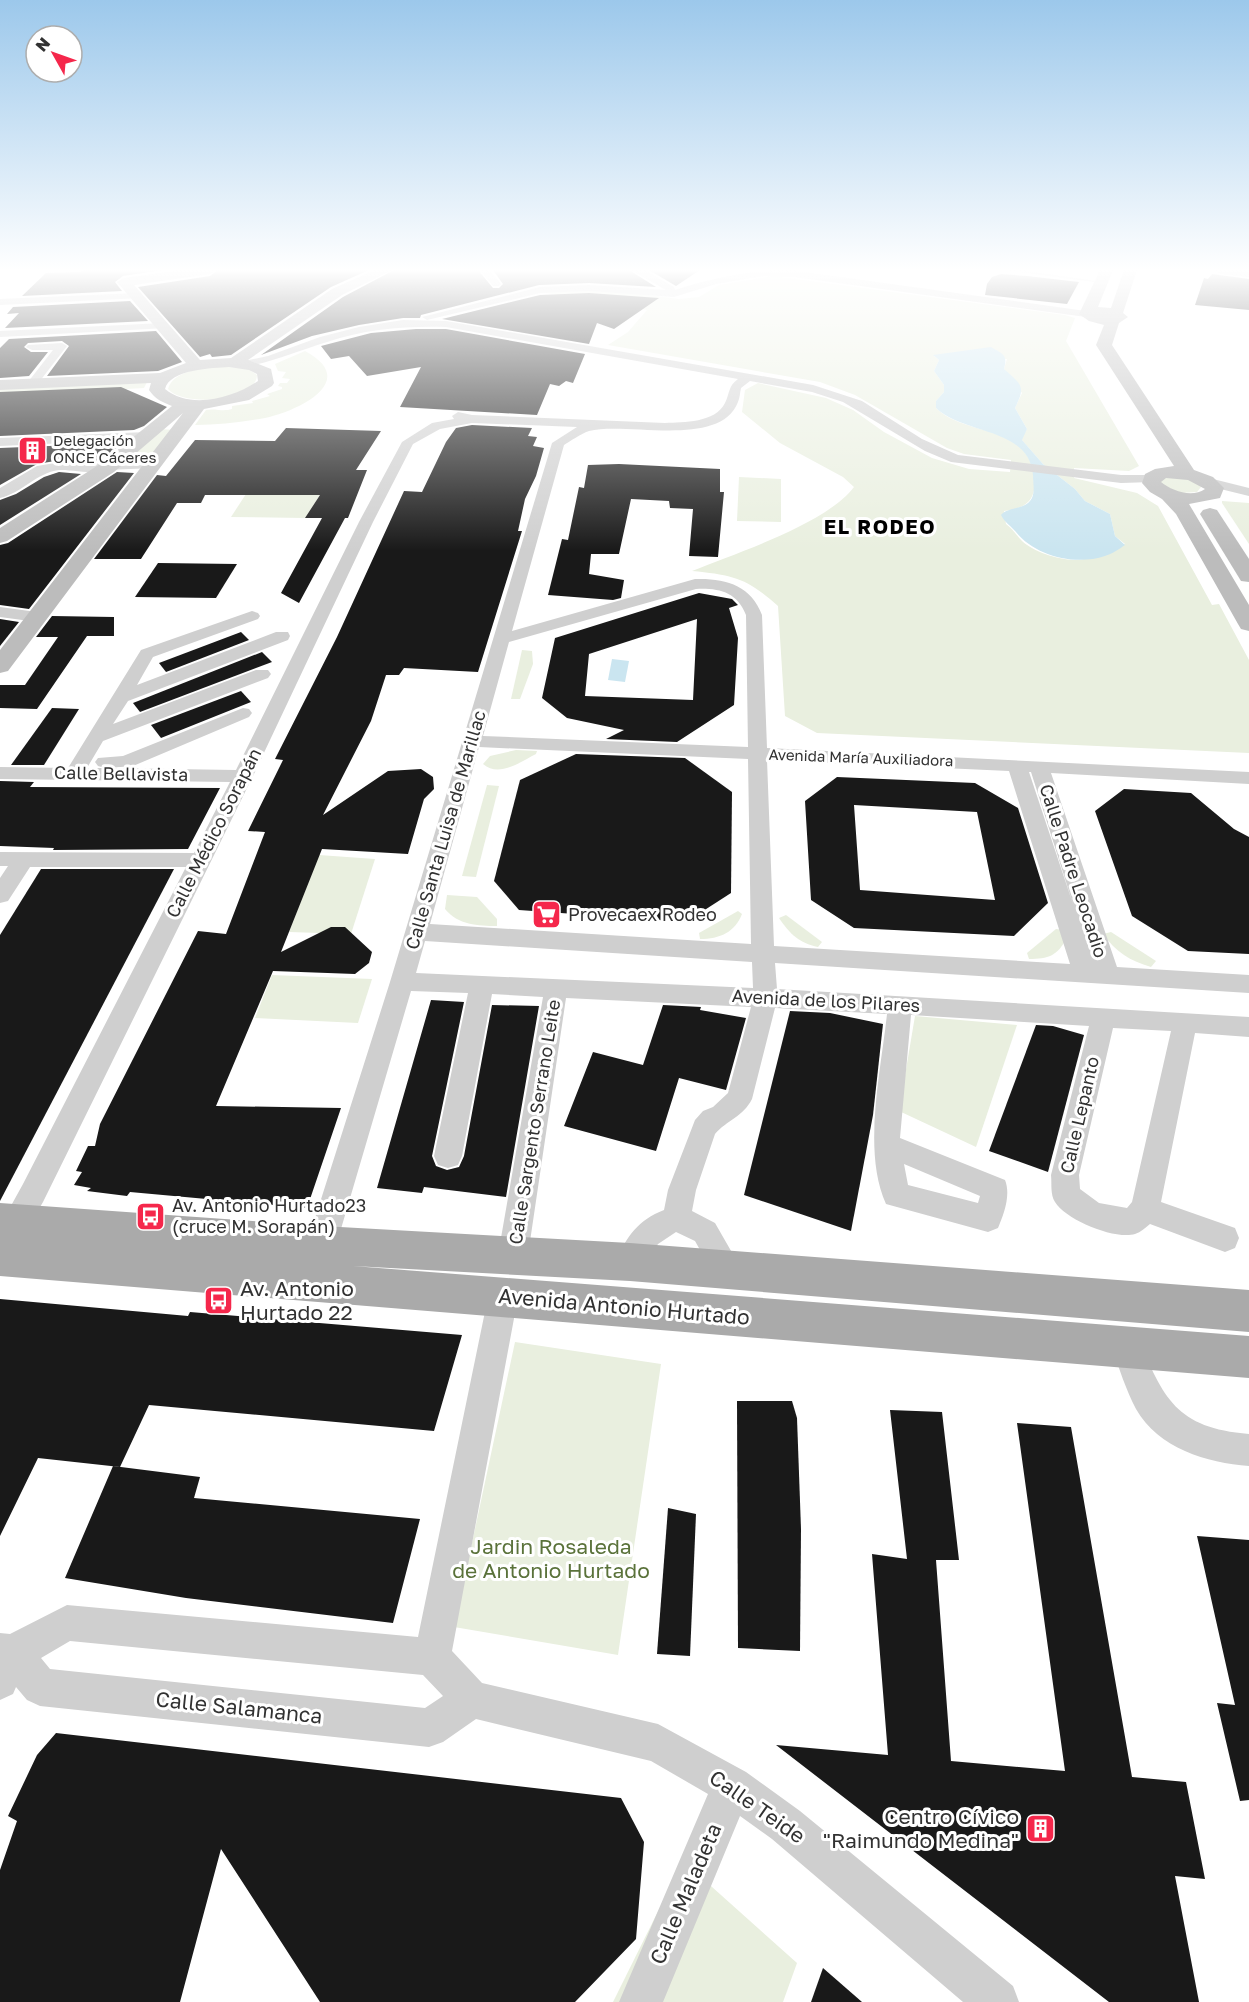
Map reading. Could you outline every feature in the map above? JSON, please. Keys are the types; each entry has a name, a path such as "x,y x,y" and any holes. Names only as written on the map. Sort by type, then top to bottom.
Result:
{"main road":[{"path":"0,398 160,384 176,370 196,365 230,363"},
{"path":"160,384 163,398 192,404 229,401 253,393 266,383 266,364 251,363"},
{"path":"1116,363 1187,473 1209,491 1210,513 1249,576"},
{"path":"0,385 160,384"},
{"path":"0,537 107,468 192,404"},
{"path":"0,666 152,467 192,404"},
{"path":"1159,479 1187,473"},
{"path":"1159,479 1188,499 1209,491"},
{"path":"1159,479 1184,511 1249,624"},
{"name":"Avenida Antonio Hurtado","path":"5,1233 316,1263 502,1297 1249,1357"},
{"name":"Avenida Antonio Hurtado","path":"316,1263 513,1255 630,1262 1249,1311"}],"street":[{"path":"32,384 48,363"},
{"path":"667,363 837,396 857,404 936,453 956,459 1120,479 1159,479"},
{"path":"715,372 734,393"},
{"path":"408,442 436,426 472,419 671,426 704,422 728,408 738,384 747,378"},
{"name":"Calle Médico Sorapán","path":"5,1233 38,1183 243,776 366,522 408,442 424,416 472,419"},
{"path":"502,420 535,430 558,443 585,428 622,425"},
{"path":"0,442 147,436"},
{"name":"Calle Santa Luisa de Marillac","path":"316,1263 417,932 558,443"},
{"path":"0,494 42,469 61,466 107,468"},
{"path":"1209,491 1249,492"},
{"path":"502,639 695,584 718,584 738,591 746,596 751,604 754,615 766,998 739,1099 722,1115 712,1119 704,1128 682,1190 677,1218"},
{"path":"0,612 37,617"},
{"path":"77,768 147,654 252,616"},
{"path":"121,697 282,636"},
{"path":"95,738 262,674"},
{"path":"77,768 126,762 243,714"},
{"name":"Avenida María Auxiliadora","path":"472,741 1249,777"},
{"name":"Calle Padre Leocadio","path":"1017,765 1096,975"},
{"name":"Calle Padre Leocadio","path":"1039,766 1096,975"},
{"name":"Calle Bellavista","path":"0,773 77,768 243,776"},
{"path":"0,859 200,860"},
{"path":"0,895 24,859"},
{"path":"417,932 1249,984"},
{"name":"Avenida de los Pilares","path":"402,982 900,1005 1249,1028"},
{"path":"448,1156 482,984"},
{"name":"Calle Sargento Serrano Leite","path":"513,1255 556,988"},
{"path":"886,1145 900,1005"},
{"name":"Calle Lepanto","path":"1103,1017 1065,1175 1066,1195 1082,1211 1105,1219 1132,1222 1145,1209"},
{"path":"1185,1023 1145,1209 1225,1238"},
{"path":"630,1262 639,1242 657,1226 677,1218 705,1232 728,1270"},
{"path":"472,1699 432,1657 502,1297"},
{"path":"1127,1348 1149,1399 1161,1416 1190,1437 1226,1449 1249,1450"},
{"name":"Calle Salamanca","path":"432,1657 67,1623 4,1662 40,1687 429,1728 472,1699"},
{"name":"Calle Teide","path":"472,1699 658,1743 732,1786 786,1825 997,2002"},
{"name":"Calle Maladeta","path":"641,2002 732,1786"}],"lane":[{"path":"107,468 152,467"}],"green space":[{"path":"322,363 327,373 326,384 307,402 278,414 230,423 195,425 206,410 232,409 232,406 253,403 252,401 270,396 267,394 282,389 278,386 280,383 287,383 290,379 282,378 286,372 278,371 275,364"},
{"path":"714,363 937,363 934,371 944,385 944,392 936,401 936,408 954,420 1016,443 1030,462 1035,479 1033,495 1024,505 1004,511 1006,524 1022,541 1043,553 1077,560 1125,544 1115,536 1110,514 1085,501 1075,489 1043,464 1021,439 1027,429 1015,408 1022,393 1004,369 1006,363 1079,363 1139,466 1129,471 1074,468 1074,478 1137,493 1158,506 1212,605 1219,604 1249,660 1249,753 817,733 785,716 778,606 757,589 739,580 729,576 692,571 802,525 841,500 854,487 843,477 780,443 742,412 745,390 758,383 826,398 853,410 884,432 932,458 969,469 1010,472 1011,460 964,454 947,448 855,395 820,382"},
{"path":"220,366 248,369 257,375 254,384 245,391 232,396 202,400 176,395 168,389 176,378 183,374"},
{"path":"147,382 144,388 0,396 0,388"},
{"path":"159,429 176,430 152,455 139,460 119,460"},
{"path":"739,477 781,479 781,522 737,521"},
{"path":"1183,477 1201,487 1197,492 1180,493 1161,484 1161,479"},
{"path":"246,494 320,495 305,518 231,517"},
{"path":"1222,501 1249,503 1249,544 1222,503"},
{"path":"522,650 532,651 533,664 520,699 511,699"},
{"path":"516,750 537,751 536,754 523,761 503,769 489,768 483,764 490,756"},
{"path":"487,785 499,786 476,877 462,876"},
{"path":"319,855 375,859 351,934 289,932"},
{"path":"447,895 477,897 497,919 497,926 476,925 456,918 445,909"},
{"path":"738,911 742,914 731,930 714,938 700,939 699,933"},
{"path":"786,915 822,942 818,947 805,943 791,933 779,918"},
{"path":"1056,929 1065,930 1067,937 1060,948 1047,957 1029,959 1027,953"},
{"path":"1111,932 1156,961 1151,967 1124,955 1103,934"},
{"path":"272,975 372,979 358,1023 255,1018"},
{"path":"915,1016 1017,1025 976,1147 899,1111"},
{"name":"Jardin Rosaleda de Antonio Hurtado","path":"515,1342 661,1364 618,1655 454,1627"},
{"path":"683,1861 797,1963 783,2002 613,2002"}],"water":[{"path":"937,363 1005,363 1004,369 1015,379 1021,390 1015,408 1027,429 1022,440 1043,464 1075,489 1085,501 1110,514 1115,536 1125,545 1108,555 1081,560 1056,557 1024,540 1001,515 1008,510 1025,505 1032,498 1033,475 1029,459 1020,448 1008,440 948,417 936,408 936,401 944,392 944,385 934,371"},
{"path":"612,659 629,661 625,682 608,680"}],"building":[{"path":"0,363 39,363 29,376 0,378"},
{"path":"56,363 178,363 158,371 47,376"},
{"path":"356,363 581,363 573,383 566,381 559,386 550,384 537,415 400,407 421,367 367,376"},
{"path":"121,387 167,407 144,426 134,430 0,436 0,392"},
{"path":"472,425 532,428 528,436 537,437 533,446 544,448 536,476 525,499 518,531 522,531 478,672 404,668 399,675 386,675 371,721 323,815 388,771 421,769 433,777 434,789 424,799 408,854 322,849 281,952 331,927 345,927 372,952 369,963 355,974 273,971 216,1106 341,1108 307,1208 130,1192 127,1196 87,1191 91,1188 74,1185 82,1172 76,1171 88,1146 95,1146 100,1124 198,931 226,934 265,832 248,831 283,760 275,759 337,637 404,491 422,492 446,442 456,428"},
{"path":"286,428 381,431 356,470 367,470 348,518 345,518 299,603 281,593 322,518 305,518 320,495 205,495 201,503 177,503 141,559 94,559 157,475 166,476 195,440 275,441"},
{"path":"123,443 99,461 61,460 37,464 0,485 0,448"},
{"path":"619,464 720,469 720,492 724,492 718,557 689,556 693,509 670,508 669,501 631,499 619,554 591,554 589,574 624,580 621,598 613,600 548,595 562,539 568,540 579,487 584,488 588,465"},
{"path":"59,472 81,474 0,525 0,500 16,494 44,477"},
{"path":"117,472 134,473 29,609 0,605 0,545 8,543"},
{"path":"158,563 237,564 216,598 135,597"},
{"path":"699,593 732,599 738,605 729,608 738,638 734,705 677,742 606,739 624,730 567,718 542,698 555,638","holes":["697,619 693,700 585,696 589,654"]},
{"path":"52,616 114,617 114,636 87,636 37,709 0,708 0,685 25,685 58,637 36,637"},
{"path":"0,619 19,622 0,646"},
{"path":"241,632 249,640 166,672 159,663"},
{"path":"262,652 272,662 140,712 133,703"},
{"path":"241,691 251,702 161,738 151,725"},
{"path":"52,708 79,709 44,765 11,765"},
{"path":"576,754 685,758 732,792 731,893 686,922 519,910 494,881 520,780"},
{"path":"837,777 975,783 1018,808 1048,903 1014,936 854,928 811,900 805,801","holes":["854,805 977,812 995,900 860,890"]},
{"path":"0,781 34,782 30,787 220,788 188,849 53,850 54,848 0,846"},
{"path":"1124,789 1191,793 1234,829 1249,837 1249,954 1188,951 1132,916 1095,811"},
{"path":"41,869 174,869 0,1201 0,935"},
{"path":"431,1000 464,1002 432,1156 436,1166 447,1170 459,1167 464,1156 492,1005 539,1006 506,1197 424,1187 422,1193 377,1188"},
{"path":"663,1005 701,1007 700,1010 746,1018 726,1090 679,1078 656,1151 564,1126 593,1052 643,1065"},
{"path":"790,1011 830,1013 883,1024 873,1115 851,1231 744,1195"},
{"path":"1036,1025 1053,1026 1084,1035 1048,1172 989,1151"},
{"path":"0,1299 188,1316 190,1312 462,1335 434,1431 149,1405 120,1467 38,1458 0,1536"},
{"path":"737,1401 792,1401 797,1418 801,1529 800,1651 738,1648"},
{"path":"890,1410 942,1412 959,1560 936,1560 951,1761 1065,1771 1017,1423 1071,1427 1132,1777 1186,1782 1205,1879 1175,1876 1199,2002 1109,2002 776,1745 888,1755 872,1554 907,1559"},
{"path":"113,1466 200,1477 194,1498 420,1519 393,1623 186,1598 65,1578"},
{"path":"668,1508 696,1514 690,1656 657,1654"},
{"path":"1197,1536 1249,1540 1249,1800 1240,1801 1217,1703 1235,1705"},
{"path":"56,1733 621,1798 644,1842 636,1939 575,2002 320,2002 221,1849 180,2002 0,2002 0,1870 17,1821 8,1816 37,1755"},
{"path":"823,1968 862,2002 811,2002"}],"place":[{"name":"Delegación ONCE Cáceres","path":"32,450"},
{"name":"Provecaex Rodeo","path":"547,915"},
{"name":"Av. Antonio Hurtado23 (cruce M. Sorapán)","path":"151,1216"},
{"name":"Av. Antonio Hurtado 22","path":"219,1301"},
{"name":"Centro Cívico \"Raimundo Medina\"","path":"1040,1829"}],"district":[{"name":"EL RODEO","path":"880,527"}]}
